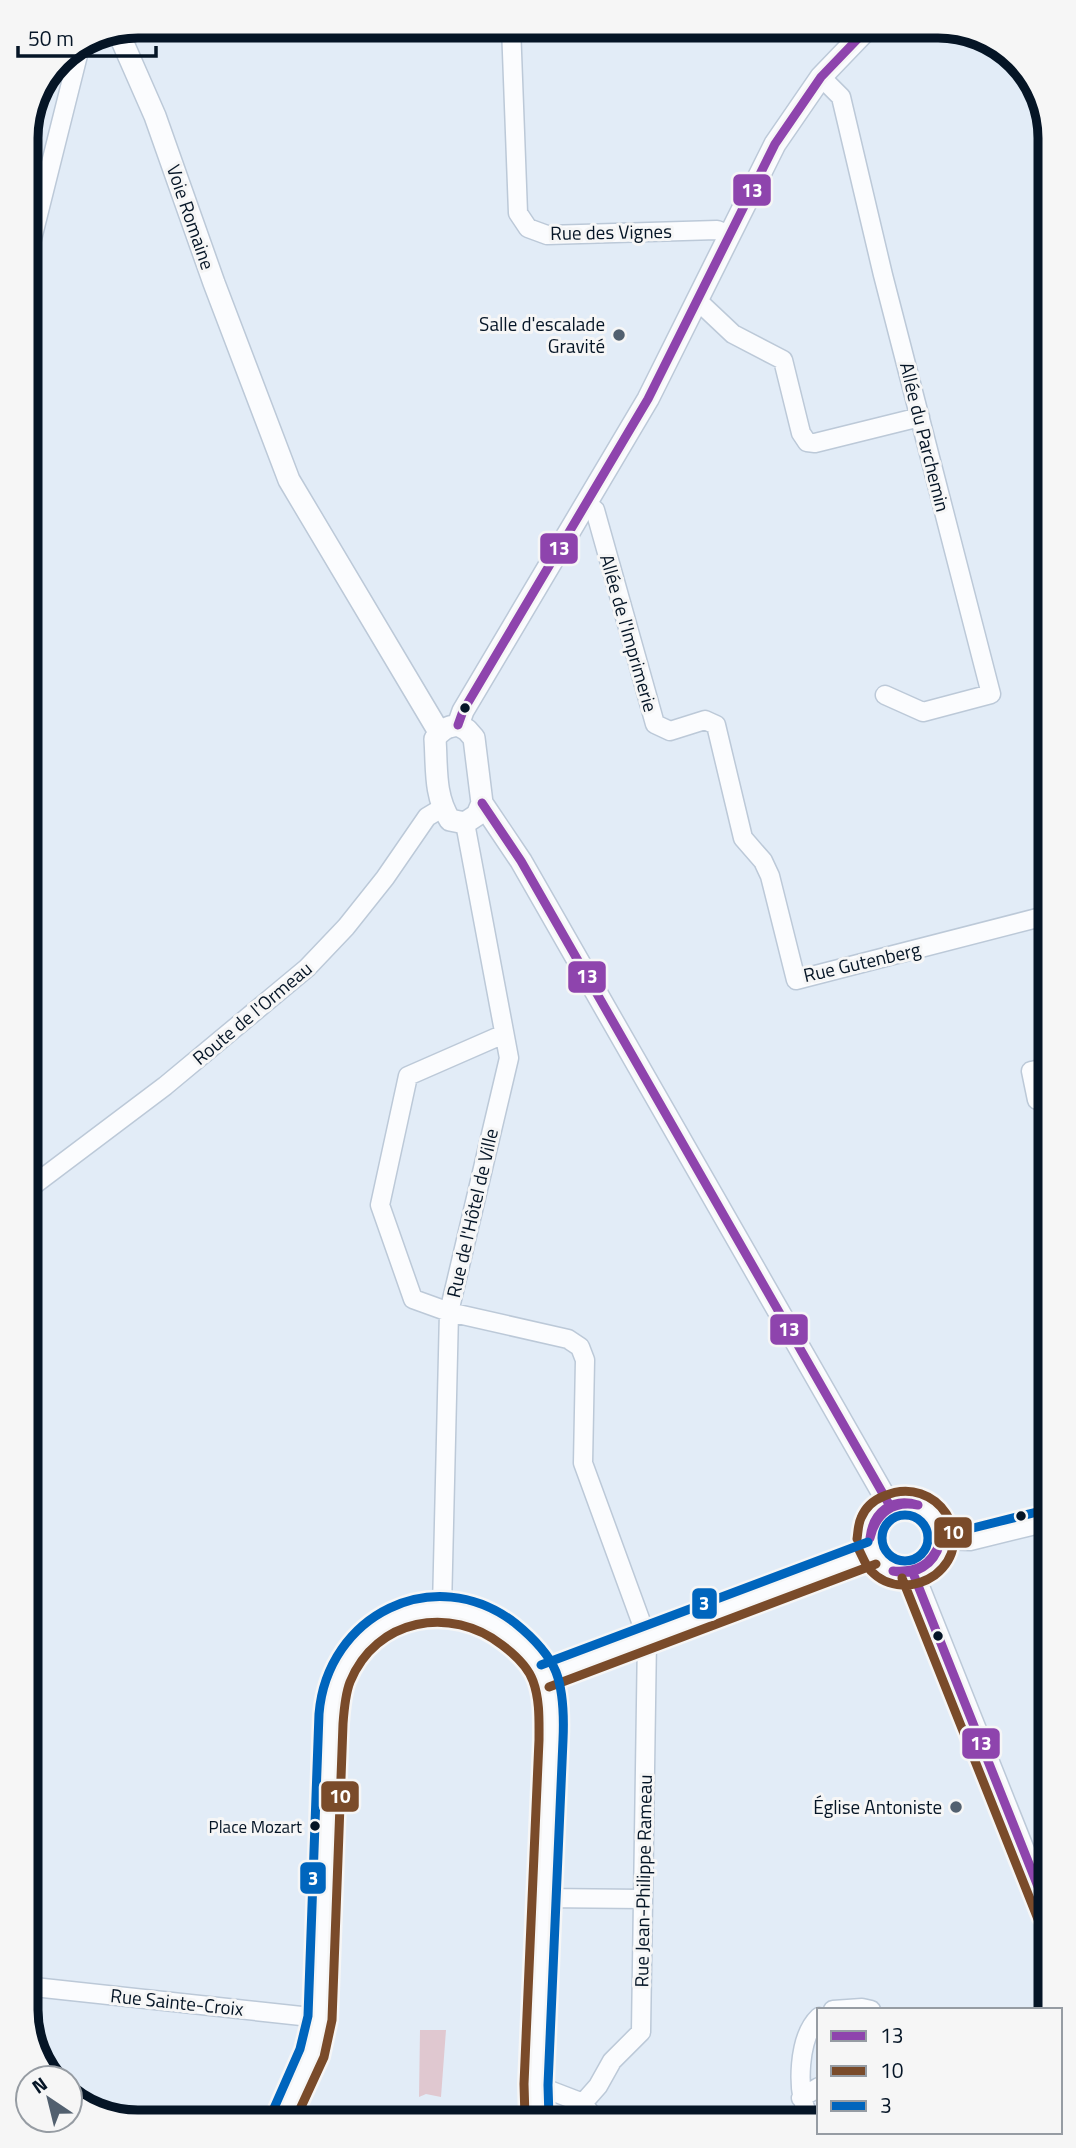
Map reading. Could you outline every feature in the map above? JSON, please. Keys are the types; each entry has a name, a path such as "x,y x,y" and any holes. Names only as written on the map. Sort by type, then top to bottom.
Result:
{"street":[{"name":"Rue des Vignes","path":"511,38 518,213 528,228 547,235 717,230 730,235"},
{"path":"482,803 477,815 465,824 450,820 442,808 438,791 435,739 464,711 648,399 775,144 821,77 858,39"},
{"name":"Voie Romaine","path":"122,40 155,116 289,480 449,728 467,730 474,738 482,803"},
{"path":"39,211 77,60"},
{"name":"Allée du Parchemin","path":"821,77 841,97 991,694 923,712 885,695"},
{"path":"698,300 733,334 783,360 801,433 807,442 815,443 920,417"},
{"name":"Allée de l'Imprimerie","path":"586,504 594,510 655,724 670,731 705,720 716,725 743,838 763,861"},
{"path":"482,803 521,861 890,1506"},
{"name":"Route de l'Ormeau","path":"38,1181 165,1086 307,968 346,927 427,817 442,808"},
{"name":"Rue de l'Hôtel de Ville","path":"442,1608 449,1312 509,1058 465,824"},
{"name":"Rue Gutenberg","path":"763,861 770,876 796,980 1038,918"},
{"path":"504,1034 408,1076 380,1205 413,1299 449,1312 568,1339 575,1342 583,1353 583,1463 647,1638"},
{"path":"1037,1100 1031,1071 1038,1070"},
{"path":"901,1502 914,1503 925,1508 939,1527 941,1540 932,1561 913,1573 901,1574 879,1563 869,1542 874,1521 890,1506 901,1502"},
{"path":"941,1540 970,1541 1038,1524"},
{"path":"544,1676 872,1553"},
{"path":"913,1573 1038,1886"},
{"path":"287,2109 312,2053 320,2018 330,1742 332,1701 336,1683 360,1644 376,1629 413,1611 442,1608 465,1612 505,1629 526,1649 544,1676 550,1704 537,2110"},
{"name":"Rue Jean-Philippe Rameau","path":"588,2110 612,2061 641,2032 647,1638"},
{"path":"544,1898 643,1899"},
{"name":"Rue Sainte-Croix","path":"38,1987 320,2018"},
{"path":"806,2110 801,2098 801,2070 807,2034 817,2020"},
{"path":"536,2085 587,2110"},
{"path":"801,2098 817,2088"}],"shaded area":[{"path":"420,2030 446,2030 441,2097 426,2094 419,2097"}],"transit line":[{"name":"13","path":"458,725 463,711 648,399 775,144 821,77 858,39"},
{"name":"13","path":"482,803 521,861 890,1506"},
{"name":"10","path":"857,1539 860,1520 870,1505 884,1496 903,1491 921,1494 935,1502 946,1514 953,1529 953,1545 948,1561 935,1575 910,1585 893,1584 878,1577 867,1566 858,1548"},
{"name":"13","path":"870,1538 875,1521 885,1509 900,1503 918,1505"},
{"name":"13","path":"870,1538 881,1515 887,1510 901,1505 918,1505"},
{"name":"3","path":"941,1528 969,1529 1038,1512"},
{"name":"3","path":"905,1515 921,1522 928,1538 921,1554 905,1561 889,1554 882,1538 889,1522 905,1515"},
{"name":"3","path":"541,1665 868,1542"},
{"name":"13","path":"893,1571 909,1571 922,1566 932,1557 940,1543"},
{"name":"13","path":"893,1571 909,1572 923,1567 929,1563 940,1543"},
{"name":"10","path":"549,1687 876,1564"},
{"name":"13","path":"913,1573 1038,1886"},
{"name":"10","path":"902,1578 1038,1919"},
{"name":"3","path":"274,2109 300,2049 308,2016 319,1714 326,1679 342,1649 363,1625 390,1608 419,1598 451,1597 484,1605 515,1623 548,1658 561,1688 563,1732 549,2110"},
{"name":"10","path":"300,2109 324,2057 332,2020 343,1724 348,1687 362,1660 378,1644 396,1632 417,1624 438,1622 482,1632 502,1645 528,1671 537,1696 539,1740 525,2109"}],"place":[{"name":"Salle d'escalade Gravité","path":"619,335"},
{"name":"Église Antoniste","path":"956,1807"},
{"name":"Place Mozart","path":"315,1826"}]}
